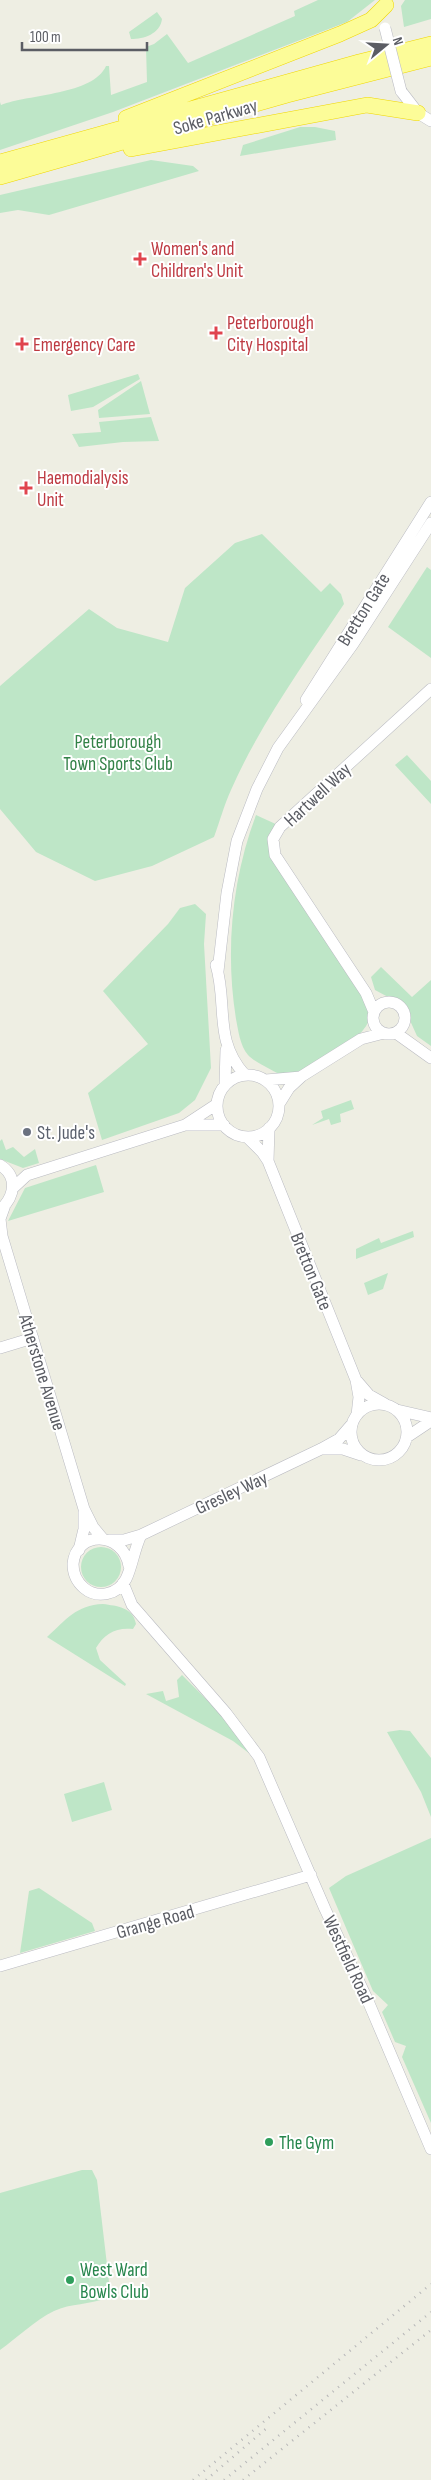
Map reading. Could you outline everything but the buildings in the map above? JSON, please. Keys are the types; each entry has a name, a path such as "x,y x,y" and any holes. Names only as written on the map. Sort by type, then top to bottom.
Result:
{"highway":[{"path":"47,157 371,20 387,3"},
{"name":"Soke Parkway","path":"0,178 47,157 359,62 431,44"},
{"name":"Soke Parkway","path":"0,162 47,157 431,58"},
{"path":"47,157 367,105 418,113"}],"street":[{"path":"387,3 385,28 401,91 418,113 431,121"},
{"name":"Bretton Gate","path":"299,718 309,692 431,502"},
{"name":"Bretton Gate","path":"244,1075 234,1062 226,1043 222,1022 218,971 215,960 216,923 228,863 235,852 257,789 278,748 357,638 431,523"},
{"name":"Hartwell Way","path":"374,1015 366,993 275,854 273,839 280,828 431,689"},
{"path":"366,993 400,1006 405,1014 405,1020 414,1045"},
{"path":"361,1039 377,1008 387,1002"},
{"path":"374,1015 376,1027 414,1045 431,1058"},
{"path":"217,1104 220,1118 224,1125 238,1135 255,1136 269,1128 275,1121 279,1104 289,1088 302,1076 361,1039 400,1030 405,1020"},
{"name":"Bretton Gate","path":"225,1085 226,1043"},
{"path":"2,1166 14,1173 27,1175 185,1125 217,1104 225,1085 235,1078 244,1075 266,1080 283,1080 302,1076"},
{"path":"266,1080 274,1089 279,1104"},
{"path":"185,1125 224,1125"},
{"name":"Bretton Gate","path":"268,1162 269,1128"},
{"name":"Bretton Gate","path":"247,1137 262,1152 268,1162 356,1380 359,1397 354,1420"},
{"path":"2,1166 12,1178 14,1188"},
{"name":"Atherstone Avenue","path":"27,1175 14,1188 10,1199 3,1207 0,1219 1,1234 84,1509 93,1526 106,1539"},
{"path":"0,1348 33,1338"},
{"name":"Bretton Gate","path":"356,1380 369,1395 386,1404"},
{"path":"397,1410 404,1418 407,1437 403,1448 390,1458 374,1460 362,1455 352,1442 354,1420 370,1405 386,1404 397,1410 431,1420"},
{"name":"Gresley Way","path":"106,1539 124,1540 141,1536 321,1450 339,1439 354,1420"},
{"path":"407,1437 431,1420"},
{"name":"Gresley Way","path":"321,1450 343,1448 362,1455"},
{"name":"Atherstone Avenue","path":"79,1550 84,1529 84,1509"},
{"path":"105,1594 113,1592 123,1583 141,1536"},
{"path":"129,1566 123,1550 106,1539 86,1543 79,1550 73,1565 77,1581 89,1592 105,1594 132,1605"},
{"path":"123,1583 132,1605"},
{"name":"Westfield Road","path":"132,1605 246,1738 265,1770 368,2000 431,2149"},
{"name":"Grange Road","path":"0,1966 311,1875"}],"green space":[{"path":"318,0 375,0 347,22 113,112 0,150 0,102 1,105 74,88 88,83 99,76 106,66 109,66 111,95 147,82 146,47 154,44 167,34 188,63 295,16 294,11"},
{"path":"405,0 431,0 431,19 404,27 401,6"},
{"path":"157,12 162,19 155,32 146,37 131,39 129,32"},
{"path":"300,127 315,127 335,131 336,140 240,156 243,145"},
{"path":"151,160 193,166 199,171 49,215 18,210 0,213 0,195"},
{"path":"138,374 140,379 93,407 71,411 68,395"},
{"path":"141,381 150,414 99,418 98,410"},
{"path":"151,417 159,441 123,442 79,447 72,434 101,432 99,422"},
{"name":"Peterborough Town Sports Club","path":"262,534 321,592 330,583 341,594 344,604 283,695 255,742 229,796 214,837 152,866 95,881 36,852 0,809 0,686 89,609 117,628 168,642 185,588 235,543"},
{"path":"427,567 431,570 431,658 388,627"},
{"path":"407,755 431,781 431,804 395,765"},
{"path":"256,815 280,826 271,839 352,977 371,1015 366,1026 358,1036 335,1054 308,1068 284,1077 255,1061 245,1051 236,1019 233,993 231,941 236,890 241,864"},
{"path":"195,904 206,914 204,944 211,1068 195,1100 179,1113 102,1140 88,1093 148,1044 103,991 168,924 180,908"},
{"path":"381,967 412,997 431,980 431,1046 417,1036 403,1005 375,990 371,977"},
{"path":"351,1100 354,1109 340,1114 341,1122 331,1125 329,1119 312,1125 323,1118 321,1111"},
{"path":"2,1139 6,1150 13,1147 24,1157 35,1149 39,1163 23,1168 0,1159 0,1141"},
{"path":"96,1165 104,1192 8,1221 25,1188"},
{"path":"413,1231 414,1237 356,1259 356,1249 379,1238 381,1243"},
{"path":"388,1273 383,1289 368,1295 364,1283"},
{"path":"101,1547 115,1553 121,1567 115,1581 101,1587 87,1581 81,1567 87,1553"},
{"path":"103,1604 124,1608 132,1614 136,1624 133,1629 121,1629 111,1632 96,1648 100,1660 126,1684 125,1686 47,1637 78,1610"},
{"path":"182,1675 220,1713 254,1757 233,1741 146,1694 163,1691 166,1701 179,1697 177,1680"},
{"path":"410,1731 431,1758 431,1817 421,1792 387,1732"},
{"path":"104,1782 112,1810 72,1822 64,1794"},
{"path":"431,1838 431,2123 402,2057 406,2046 395,2042 382,2012 388,2005 373,1991 329,1888 346,1876"},
{"path":"39,1888 92,1923 95,1931 20,1953 29,1891"},
{"path":"82,2170 92,2170 97,2180 110,2290 106,2298 54,2311 33,2324 0,2350 0,2193"}],"railway":[{"path":"193,2480 431,2284"},
{"path":"224,2480 431,2312"},
{"path":"243,2480 431,2330"},
{"path":"206,2480 268,2427"}],"place":[{"name":"Women's and Children's Unit","path":"140,259"},
{"name":"Peterborough City Hospital","path":"216,333"},
{"name":"Emergency Care","path":"22,344"},
{"name":"Haemodialysis Unit","path":"26,488"},
{"name":"St. Jude's","path":"27,1132"},
{"name":"The Gym","path":"269,2142"},
{"name":"West Ward Bowls Club","path":"70,2280"}]}
